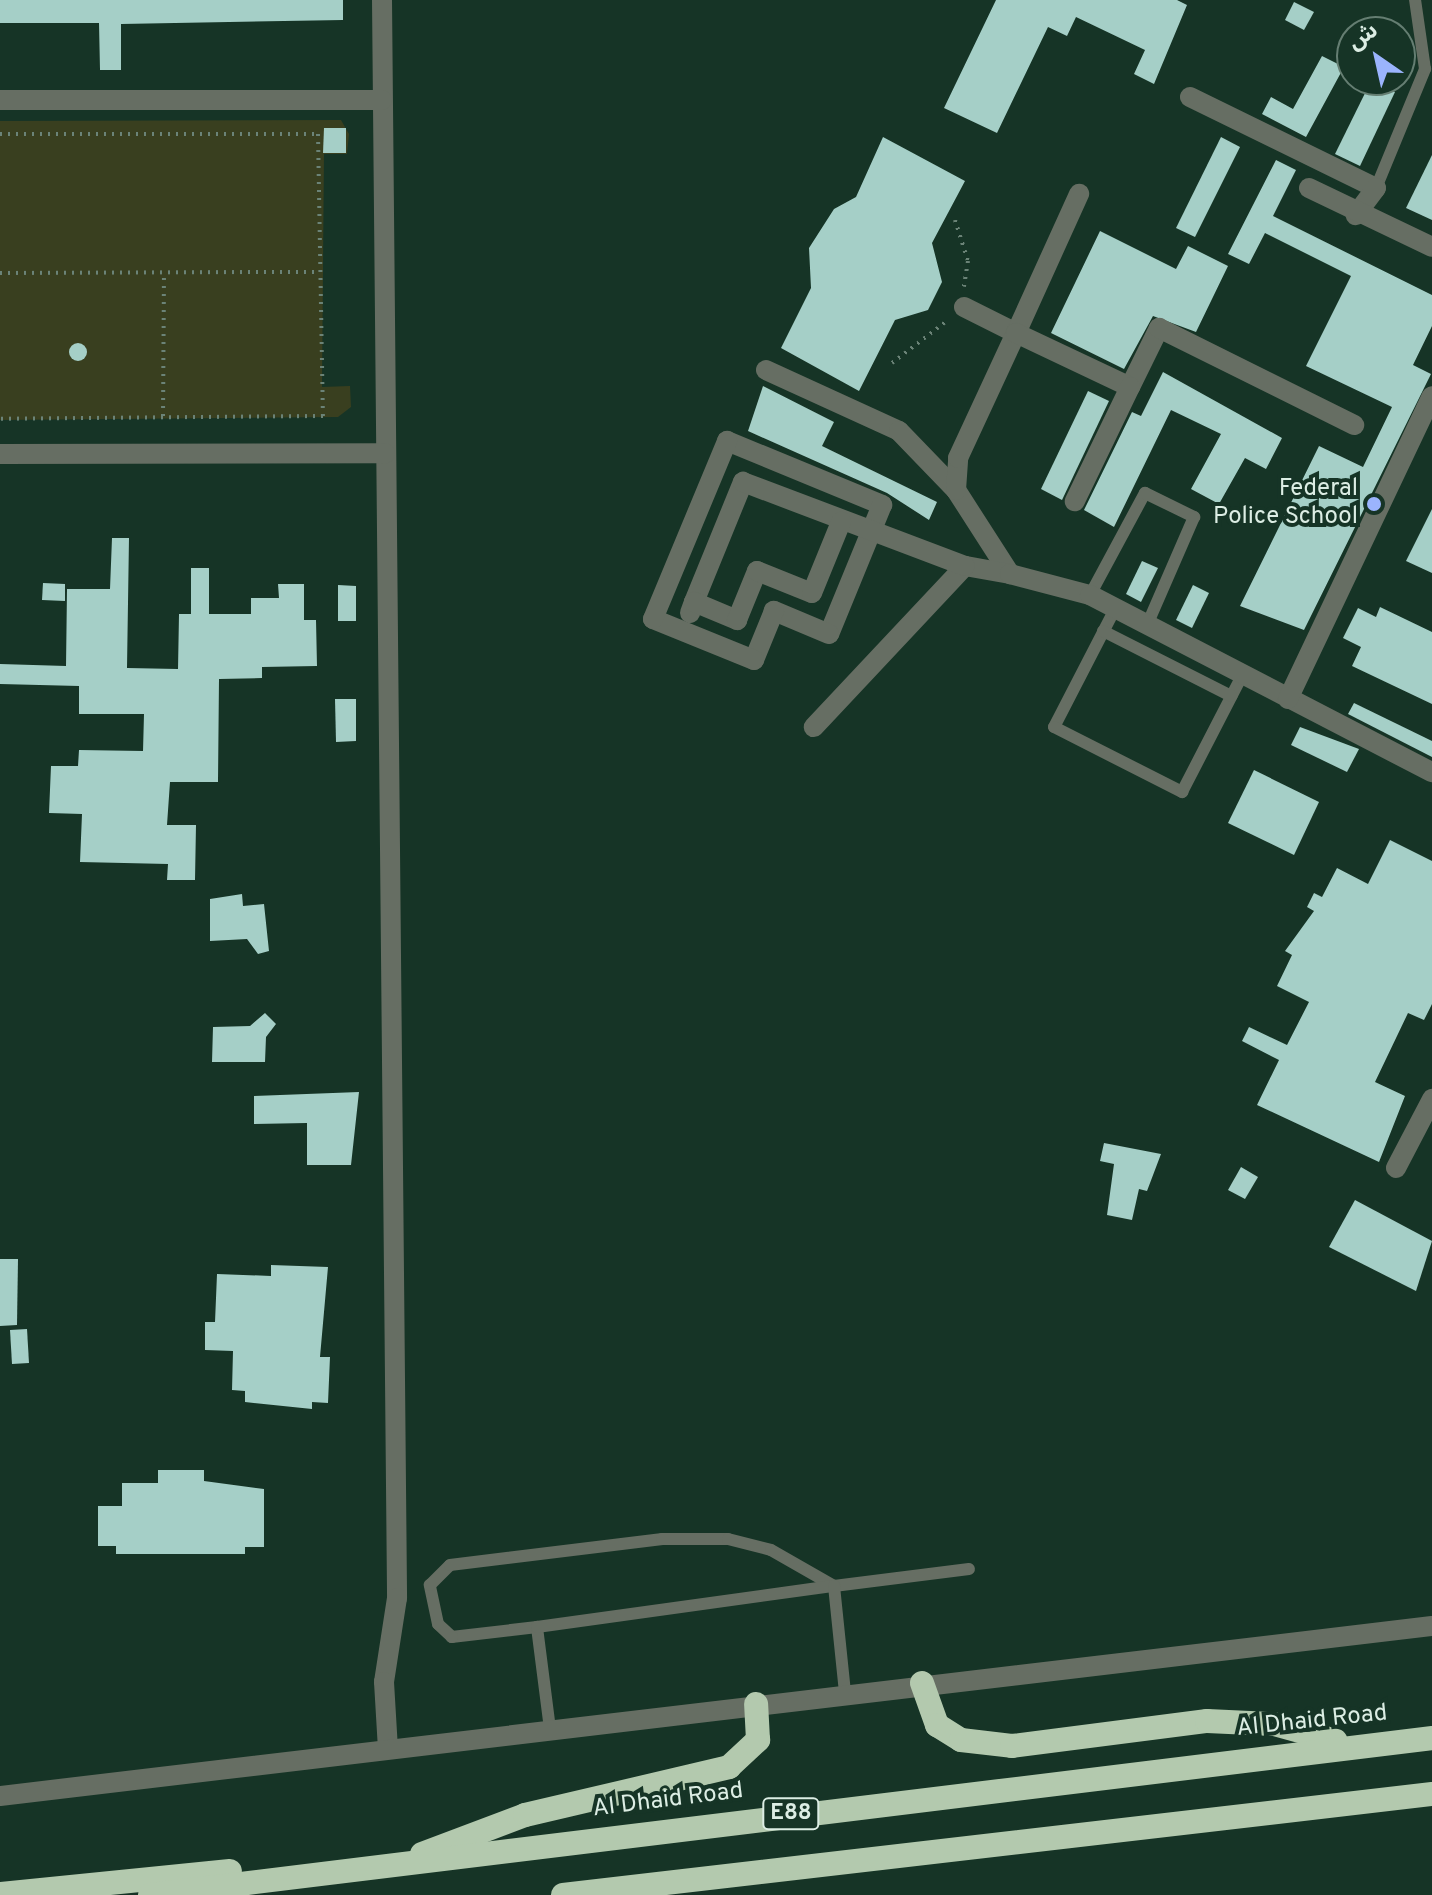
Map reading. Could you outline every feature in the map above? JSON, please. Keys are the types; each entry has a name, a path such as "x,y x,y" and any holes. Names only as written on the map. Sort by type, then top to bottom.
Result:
{"highway":[{"path":"922,1683 937,1725 961,1740 1012,1746 1207,1721 1274,1724 1350,1745"},
{"path":"404,1862 499,1823 729,1767 758,1740 756,1704"},
{"name":"Al Dhaid Road","path":"150,1895 1350,1745 1432,1738"},
{"name":"E88","path":"563,1895 1432,1794"},
{"path":"0,1894 191,1872 340,1871"}],"street":[{"path":"382,0 397,1598 384,1682 388,1749"},
{"path":"1190,97 1376,188 1356,215"},
{"path":"0,100 382,100"},
{"path":"1309,188 1356,215 1432,247"},
{"path":"956,490 958,458 1079,194"},
{"path":"959,305 1130,387"},
{"path":"1075,501 1159,328 1354,425"},
{"path":"766,370 899,431 956,490 1010,574"},
{"path":"1288,699 1432,396"},
{"path":"727,441 882,505 870,534 829,634 774,611 754,660 653,619 727,441"},
{"path":"0,454 385,453"},
{"path":"684,630 743,482 870,534 965,566 1090,595 1245,670 1288,699 1432,772"},
{"path":"694,602 737,620 757,571 812,593 841,522"},
{"path":"814,727 965,566"},
{"path":"1396,1168 1432,1099"},
{"path":"0,1796 845,1692 1432,1626"}],"lane":[{"path":"1376,188 1425,69 1415,0"},
{"path":"1090,595 1145,493 1158,499 1194,517 1148,623"},
{"path":"1116,607 1054,727 1182,792 1245,670"},
{"path":"1103,631 1231,696"},
{"path":"834,1586 771,1550 728,1539 662,1539 450,1565 430,1585 438,1624 452,1637 969,1569"},
{"path":"834,1586 845,1692"},
{"path":"537,1627 550,1729"}],"path":[{"path":"0,134 318,134 323,416 0,419"},
{"path":"892,363 919,349 959,305 968,261 955,220"},
{"path":"0,273 320,272"},
{"path":"163,416 164,273"}],"green space":[{"path":"341,120 349,134 347,154 324,154 322,387 350,386 351,407 338,417 0,420 0,121"}],"building":[{"path":"0,0 343,0 343,20 121,24 121,70 100,70 99,23 0,23"},
{"path":"996,0 1177,0 1187,5 1154,84 1134,74 1145,50 1076,17 1067,36 1048,27 997,133 944,108"},
{"path":"1294,2 1314,12 1304,30 1285,20"},
{"path":"1322,56 1336,63 1336,82 1306,137 1262,114 1271,97 1293,109"},
{"path":"1364,96 1393,96 1360,166 1335,154"},
{"path":"324,128 346,128 346,153 323,153"},
{"path":"883,137 965,181 932,243 942,282 928,310 895,320 859,391 781,348 811,288 809,248 834,209 856,197"},
{"path":"1221,137 1240,147 1195,237 1176,228"},
{"path":"1432,155 1432,220 1406,208"},
{"path":"1276,160 1296,170 1273,216 1432,295 1432,326 1413,365 1431,374 1304,630 1240,606 1319,446 1363,467 1392,407 1306,366 1351,276 1265,233 1249,264 1228,254"},
{"path":"1100,231 1176,269 1188,246 1228,266 1196,332 1153,316 1124,369 1051,333"},
{"path":"78,343 87,352 78,361 69,352"},
{"path":"1163,372 1282,438 1266,469 1245,458 1219,504 1191,489 1221,434 1171,410 1114,527 1084,510 1132,412 1141,416"},
{"path":"763,386 834,422 822,446 937,502 929,520 887,493 748,431"},
{"path":"1088,391 1109,401 1062,500 1041,489"},
{"path":"1432,509 1432,573 1406,561"},
{"path":"112,538 129,538 127,668 178,669 179,614 191,614 191,568 209,568 209,614 251,614 251,598 279,598 278,584 304,584 304,620 316,620 317,666 262,667 262,678 219,679 218,782 170,782 167,825 196,825 195,880 167,880 168,864 80,862 82,814 49,813 51,766 78,766 79,750 143,751 144,714 79,714 79,686 0,684 0,664 66,666 67,589 110,589"},
{"path":"1142,561 1158,568 1141,602 1126,594"},
{"path":"43,583 65,584 65,601 42,600"},
{"path":"338,585 356,586 356,621 338,621"},
{"path":"1193,585 1209,593 1192,628 1176,620"},
{"path":"1380,607 1432,632 1432,704 1352,666 1361,647 1343,638 1358,608 1376,617"},
{"path":"335,699 356,699 356,741 336,742"},
{"path":"1354,703 1432,741 1432,757 1348,714"},
{"path":"1300,727 1359,749 1347,772 1291,745"},
{"path":"1254,770 1319,802 1294,855 1228,823"},
{"path":"1390,840 1432,861 1432,1004 1424,1020 1408,1013 1375,1082 1405,1096 1379,1162 1257,1105 1279,1060 1242,1041 1249,1027 1287,1045 1309,1002 1277,986 1292,955 1285,951 1314,911 1307,907 1314,893 1322,897 1337,868 1368,884"},
{"path":"242,894 243,906 264,904 269,951 258,954 247,939 210,941 210,899"},
{"path":"265,1013 276,1024 266,1037 265,1062 212,1062 213,1027 250,1026"},
{"path":"359,1092 351,1165 307,1165 307,1123 254,1124 254,1096"},
{"path":"1104,1143 1161,1154 1147,1191 1139,1189 1132,1220 1107,1215 1114,1164 1100,1161"},
{"path":"1241,1167 1258,1177 1245,1199 1228,1190"},
{"path":"1355,1200 1432,1241 1416,1291 1329,1247"},
{"path":"0,1259 18,1259 17,1325 0,1326"},
{"path":"271,1265 328,1267 320,1357 330,1357 328,1403 312,1402 312,1409 245,1402 245,1391 232,1390 233,1351 205,1350 205,1322 215,1322 217,1274 271,1276"},
{"path":"27,1329 29,1363 12,1364 10,1330"},
{"path":"158,1470 204,1470 204,1481 264,1489 264,1547 245,1547 245,1554 116,1554 116,1546 98,1546 98,1506 122,1506 122,1483 158,1483"}],"place":[{"name":"Federal Police School","path":"1374,504"}]}
